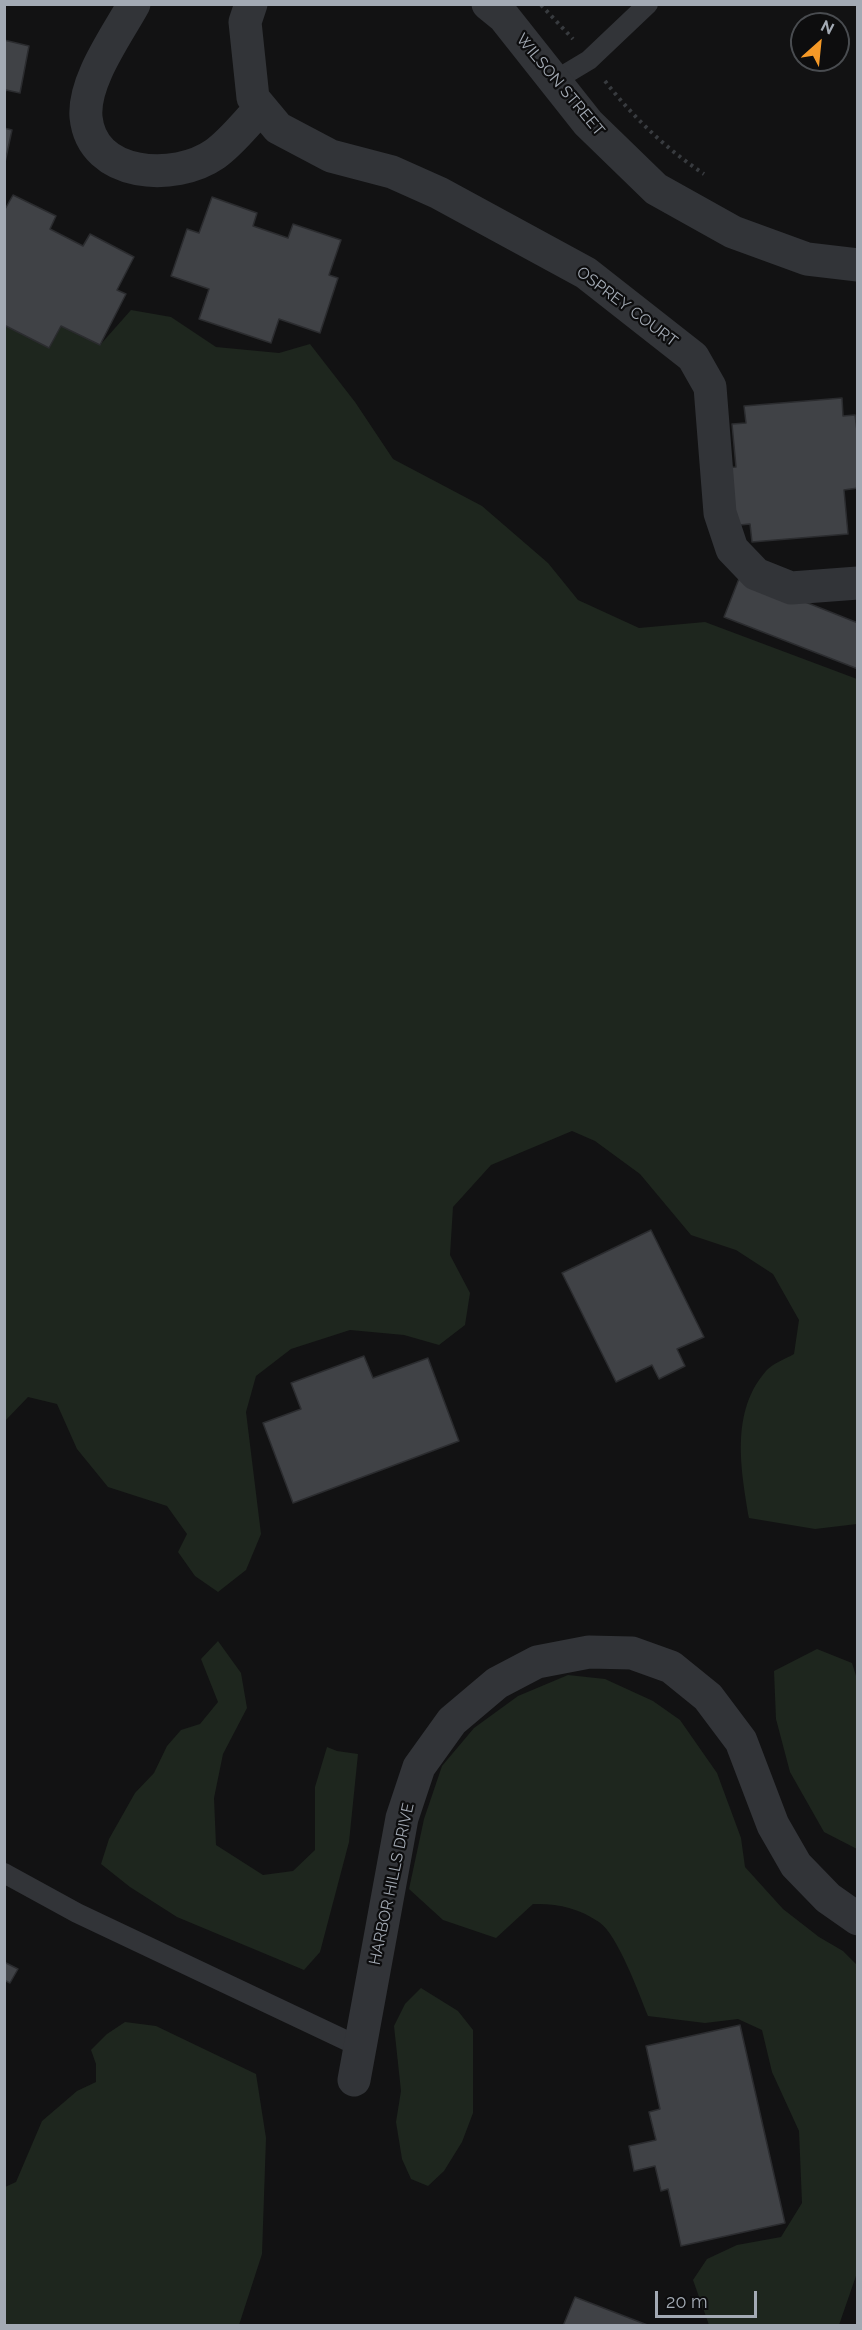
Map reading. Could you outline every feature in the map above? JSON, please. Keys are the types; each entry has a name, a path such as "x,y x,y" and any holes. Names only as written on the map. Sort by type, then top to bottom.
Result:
{"street":[{"path":"134,4 93,78 86,117 93,142 118,165 158,172 184,168 215,154 261,108"},
{"name":"OSPREY COURT","path":"251,4 245,22 253,98 278,128 331,156 392,172 439,193 586,273 693,357 710,387 720,513 732,549 756,574 791,588 858,583"},
{"name":"WILSON STREET","path":"488,4 504,17 588,123 656,189 733,232 807,259 858,265"},
{"name":"HARBOR HILLS DRIVE","path":"354,2080 402,1818 419,1767 452,1720 497,1683 537,1662 589,1652 632,1653 671,1667 708,1697 741,1741 773,1825 796,1864 828,1898 858,1919"}],"lane":[{"path":"555,81 589,60 648,4"},
{"path":"4,1873 76,1913 360,2047"}],"path":[{"path":"540,4 562,26 616,95 648,129 679,157 706,176"}],"shaded area":[{"path":"131,310 171,317 216,347 279,353 310,344 355,402 393,459 482,506 548,563 578,600 639,628 705,622 857,679 857,1524 815,1529 749,1518 741,1461 743,1423 747,1405 766,1371 794,1354 799,1320 773,1274 736,1250 691,1235 640,1174 595,1141 572,1131 491,1165 453,1207 450,1255 470,1293 465,1325 439,1345 404,1335 350,1330 291,1349 256,1376 246,1412 261,1534 246,1570 218,1592 195,1576 178,1552 187,1534 167,1506 108,1487 77,1449 57,1404 28,1397 5,1421 5,325 49,348 61,326 100,345"},
{"path":"218,1641 241,1673 247,1708 223,1754 214,1798 216,1845 263,1875 293,1871 315,1850 315,1787 327,1747 358,1754 349,1842 320,1952 304,1970 177,1917 130,1887 101,1864 109,1839 135,1793 154,1773 167,1746 181,1730 200,1724 218,1702 201,1659"},
{"path":"817,1649 852,1663 857,1679 857,1849 824,1832 790,1772 776,1719 774,1671"},
{"path":"568,1675 605,1679 653,1701 680,1720 717,1773 741,1838 745,1867 783,1909 819,1937 843,1951 857,1965 857,2273 839,2325 709,2325 693,2280 707,2259 737,2245 781,2237 802,2203 799,2131 772,2072 762,2030 738,2019 705,2023 648,2016 613,1939 599,1922 575,1910 550,1904 533,1904 496,1938 443,1920 409,1889 424,1819 442,1766 474,1728 518,1696"},
{"path":"421,1988 458,2011 473,2030 473,2113 462,2142 444,2171 428,2186 411,2179 402,2159 396,2122 401,2091 394,2026 405,2004"},
{"path":"125,2022 156,2026 256,2074 266,2138 262,2254 239,2325 5,2325 5,2187 16,2182 42,2121 77,2091 96,2082 96,2064 91,2050 107,2034"}],"building":[{"path":"4,40 29,46 20,93 6,90 4,96"},
{"path":"4,128 12,130 4,167"},
{"path":"13,195 56,216 50,229 83,246 90,234 134,257 117,290 126,294 100,345 61,326 49,348 4,325 4,211"},
{"path":"212,197 257,213 253,226 288,238 293,224 341,240 329,275 338,278 320,333 279,319 271,343 199,319 209,289 171,276 187,229 199,233"},
{"path":"842,398 843,416 855,415 858,439 858,488 844,490 848,534 752,542 750,524 729,526 723,468 736,467 732,424 746,423 744,406"},
{"path":"740,576 858,623 858,669 724,617"},
{"path":"651,1230 704,1337 677,1349 685,1366 659,1379 652,1365 616,1382 562,1273"},
{"path":"364,1356 373,1378 428,1358 459,1441 293,1503 263,1423 301,1409 291,1383"},
{"path":"4,1962 18,1969 10,1983 4,1980"},
{"path":"740,2025 785,2223 681,2246 668,2189 661,2191 655,2166 634,2171 629,2146 656,2140 649,2112 660,2109 646,2046"},
{"path":"575,2297 650,2326 563,2326"}]}
